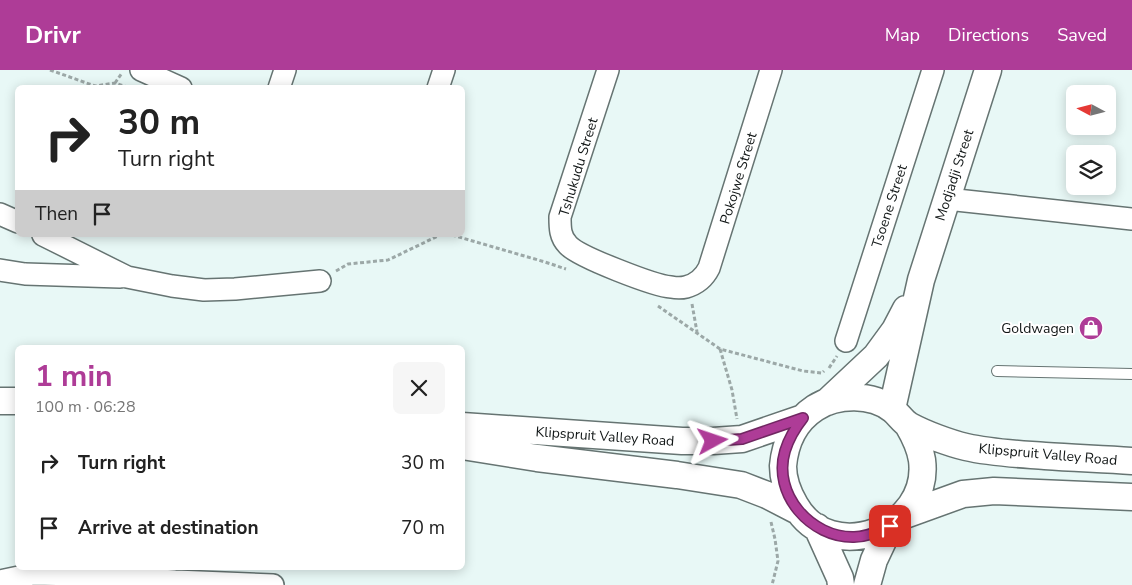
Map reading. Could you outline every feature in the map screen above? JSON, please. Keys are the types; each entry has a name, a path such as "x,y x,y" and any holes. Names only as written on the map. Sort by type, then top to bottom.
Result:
{"street":[{"path":"141,70 174,85"},
{"path":"280,85 285,70"},
{"path":"439,85 444,70"},
{"name":"Tshukudu Street","path":"608,70 560,217 561,233 570,247 583,256 670,287 693,284"},
{"name":"Pokojwe Street","path":"693,284 703,279 709,268 772,70"},
{"name":"Tsoene Street","path":"846,341 932,70"},
{"name":"Modjadji Street","path":"900,417 921,280 988,70"},
{"path":"946,199 1132,219"},
{"path":"0,214 15,221"},
{"path":"47,237 128,277"},
{"path":"0,270 26,274 128,277 204,290 320,281"},
{"name":"Modjadji Street","path":"827,402 876,356 895,330 921,280"},
{"path":"841,585 840,578 808,519 788,493 783,474 784,453 791,434 803,418 814,408 827,402 849,397 872,400 900,417 918,443 922,462 920,482 914,500 896,521 874,560 866,585"},
{"path":"0,401 15,401"},
{"path":"0,415 15,415"},
{"name":"Klipspruit Valley Road","path":"900,417 966,447 1008,454 1132,461"},
{"name":"Klipspruit Valley Road","path":"465,426 682,441 713,441 742,439 803,418"},
{"name":"Klipspruit Valley Road","path":"465,446 741,485 767,495 808,519"},
{"path":"808,519 835,535 854,537 873,534 896,521 964,494 994,491 1132,497"},
{"path":"0,581 81,575 273,585"}],"lane":[{"path":"997,371 1132,374"}],"path":[{"path":"50,70 91,85"},
{"path":"115,83 124,70"},
{"path":"101,85 115,83 121,85"},
{"path":"320,281 348,264 388,260 436,237"},
{"path":"459,237 570,271"},
{"path":"693,284 697,333"},
{"path":"651,303 659,306 720,349 803,371 822,373"},
{"path":"720,349 732,390 738,425"},
{"path":"769,515 778,561 772,585"}],"place":[{"name":"Goldwagen","path":"1091,328"}],"route":[{"path":"713,441 742,439 803,418 791,434 784,453 783,474 788,493 798,511 817,528 835,535 854,537 873,534 890,526"}]}
